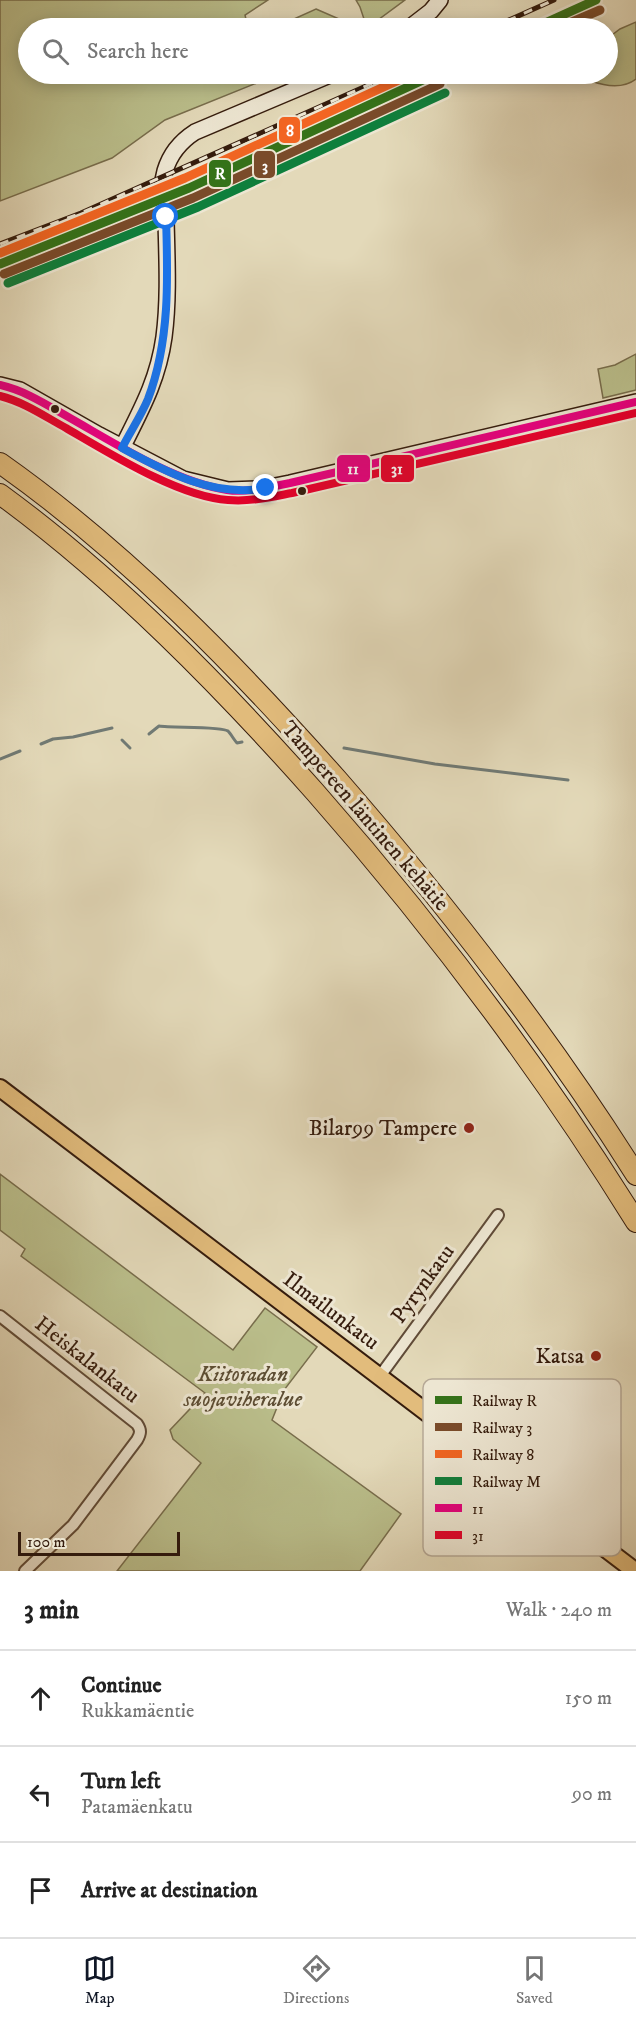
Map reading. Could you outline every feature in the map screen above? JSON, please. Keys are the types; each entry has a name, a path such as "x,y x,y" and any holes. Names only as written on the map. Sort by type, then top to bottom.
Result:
{"highway":[{"name":"Tampereen läntinen kehätie","path":"0,463 34,487 97,539 171,606 235,668 297,734 387,836 471,940 550,1045 636,1176"},
{"name":"Tampereen läntinen kehätie","path":"0,494 93,568 213,681 367,851 451,954 527,1057 592,1151 636,1222"}],"main road":[{"path":"422,18 440,0"},
{"path":"122,448 147,401 164,338 167,244 163,184 173,153 187,137 195,132 308,84"},
{"path":"0,385 20,390 162,470 203,485 228,490 260,489 636,402"},
{"name":"Ilmailunkatu","path":"0,1088 423,1409"},
{"name":"Ilmailunkatu","path":"615,1556 635,1571"}],"street":[{"name":"Pyrynkatu","path":"380,1376 498,1215"},
{"name":"Heiskalankatu","path":"0,1316 137,1424 141,1434 73,1525 25,1571"}],"green space":[{"path":"0,0 268,0 245,15 246,18 18,18 18,84 254,84 165,120 112,158 0,201"},
{"path":"356,0 405,0 381,18 364,18"},
{"path":"316,9 337,18 296,18"},
{"path":"636,22 636,79 614,86 602,84 618,84 618,30"},
{"path":"636,354 636,390 603,398 598,369 615,365"},
{"name":"Kiitoradan suojaviheralue","path":"0,1174 233,1350 265,1308 317,1347 284,1390 272,1420 401,1514 360,1571 117,1571 201,1463 173,1439 170,1430 205,1393 21,1256 25,1249 0,1230"}],"waterway":[{"path":"149,734 159,726 216,728 228,731 237,743 242,742"},
{"path":"41,744 53,739 112,728"},
{"path":"122,740 130,748"},
{"path":"344,748 435,764 568,780"},
{"path":"0,759 20,751"}],"railway":[{"path":"514,18 554,0"},
{"path":"0,244 81,213 371,84"},
{"path":"338,111 403,84"}],"rail line":[{"name":"R","path":"556,18 596,0"},
{"name":"3","path":"581,18 600,10"},
{"name":"8","path":"0,253 185,178 390,84"},
{"name":"R","path":"0,264 189,188 414,84"},
{"name":"3","path":"4,274 193,198 440,84"},
{"name":"M","path":"8,283 198,207 445,93"}],"transit line":[{"name":"11","path":"0,385 36,399 167,471 207,486 235,491 290,483 636,402"},
{"name":"31","path":"0,396 34,410 145,472 188,491 228,500 260,499 292,493 636,413"}],"place":[{"name":"Bilar99 Tampere","path":"469,1128"},
{"name":"Katsa","path":"596,1356"}],"route":[{"path":"166,217 164,338 147,401 122,448 162,470 203,485 228,490 266,488"}]}
